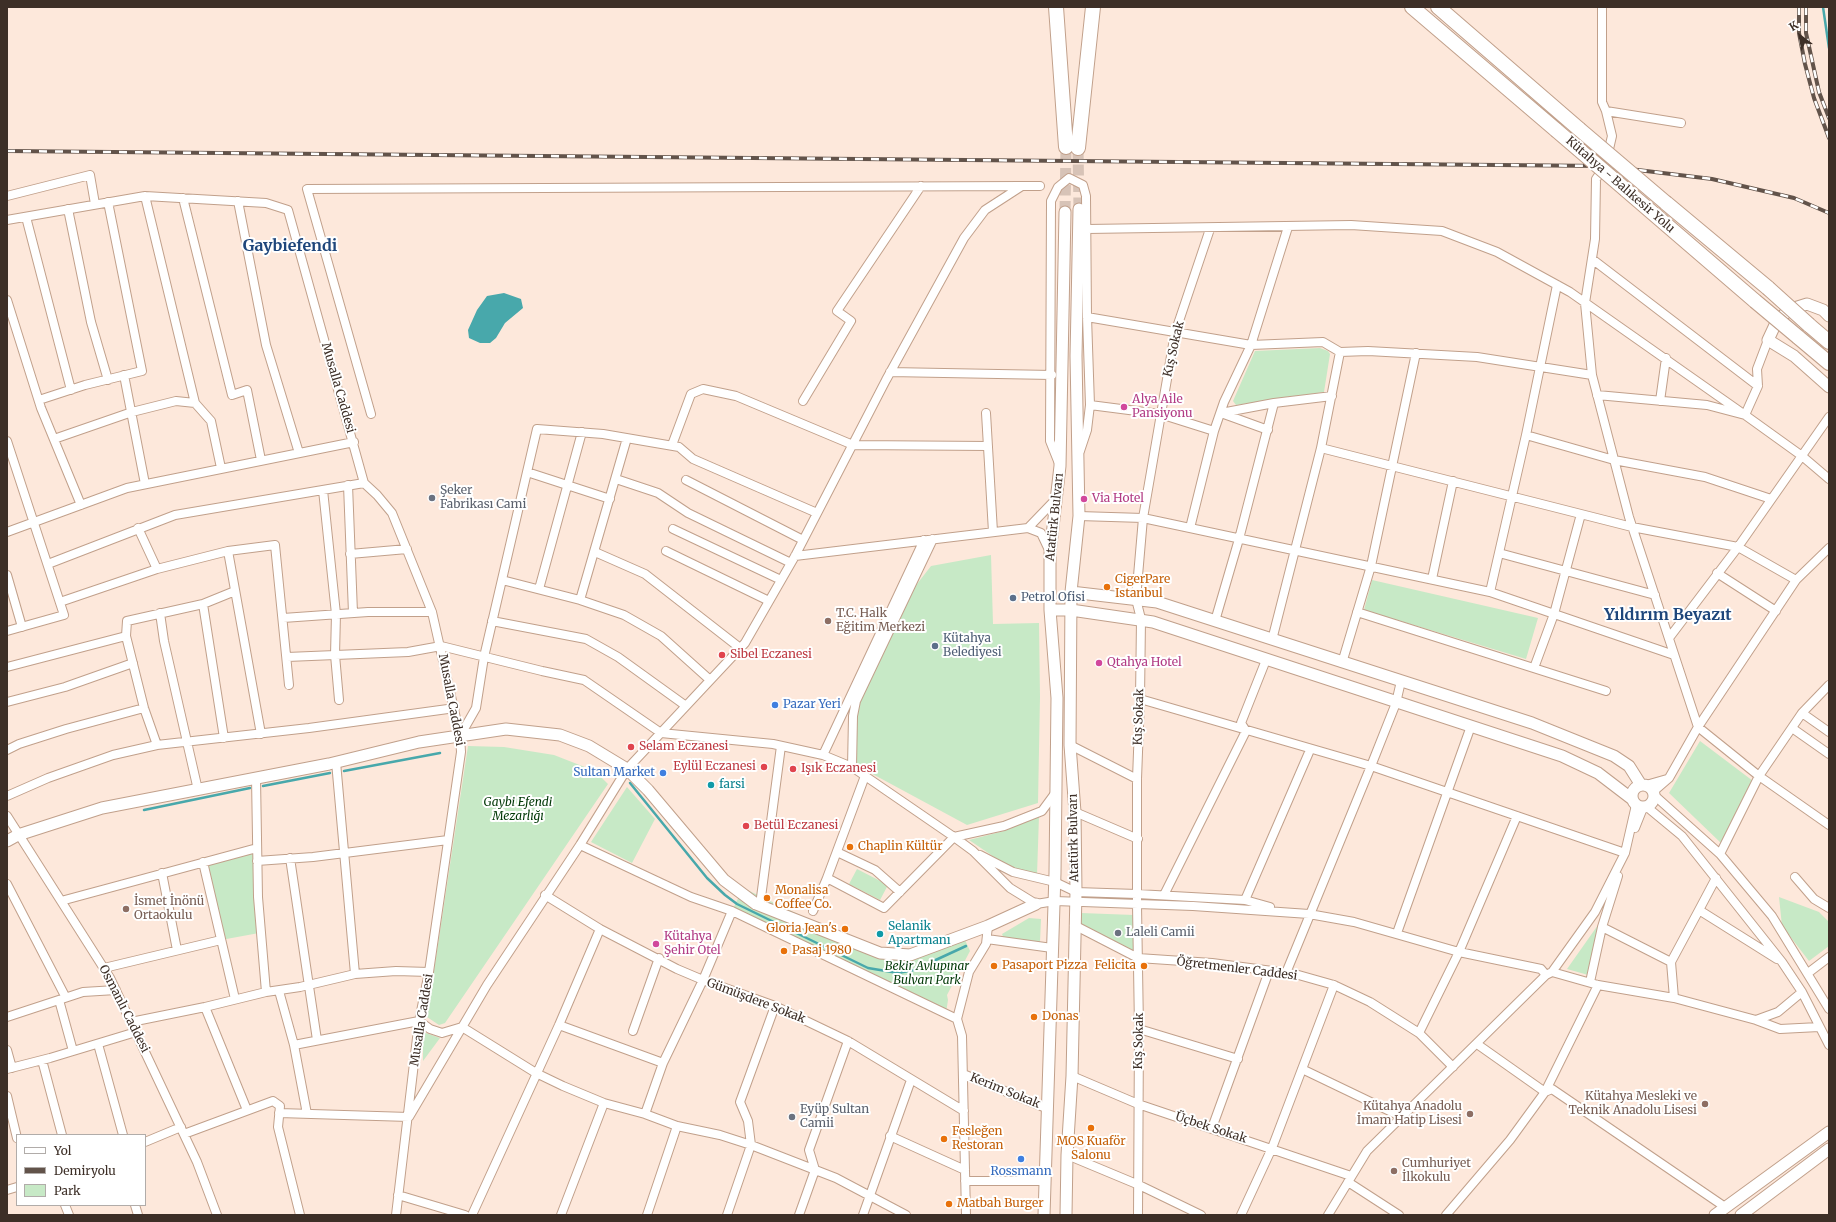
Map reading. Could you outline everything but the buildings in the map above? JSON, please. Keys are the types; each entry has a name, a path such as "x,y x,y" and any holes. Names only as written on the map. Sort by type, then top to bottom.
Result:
{"highway":[{"path":"1056,7 1072,148"},
{"path":"1066,7 1072,148"},
{"path":"1072,148 1082,7"},
{"path":"1072,148 1093,7"},
{"name":"Kütahya - Balıkesir Yolu","path":"1412,7 1829,363"},
{"name":"Kütahya - Balıkesir Yolu","path":"1438,7 1579,129 1768,288 1829,342"}],"main road":[{"name":"Atatürk Bulvarı","path":"1066,1215 1067,1155 1072,1076 1075,897 1075,812 1070,745 1070,610 1079,516 1076,356 1079,209"},
{"name":"Atatürk Bulvarı","path":"1044,1215 1046,1108 1055,901 1057,698 1050,610 1050,554 1060,466 1065,212"},
{"path":"1829,316 1823,310 1807,304 1788,310 1775,325 1768,340 1794,356 1829,387"},
{"path":"1050,610 1070,610 1141,619 1562,756 1582,764 1610,781 1639,804 1652,802 1649,789 1629,766 1614,756 1532,723 1342,663 1158,602 1071,592"},
{"path":"7,841 18,835 102,808 336,762 419,742 506,729 560,735 589,746 626,768 648,790 724,880 760,905 880,953 910,955 988,926 1036,904"},
{"path":"1639,804 1635,788 1649,789"},
{"path":"1715,1215 1829,1132"},
{"path":"1741,1215 1829,1149"}],"street":[{"path":"1602,7 1602,102 1606,111 1612,136 1605,166 1596,179 1596,239 1585,303 1592,375 1632,527 1698,727 1759,776 1829,825"},
{"path":"1606,111 1681,122"},
{"path":"7,196 90,175 95,204"},
{"name":"Atatürk Bulvarı","path":"1060,466 1050,441 1052,376 1051,201 1058,187 1069,178 1082,185 1086,196 1087,229 1087,317 1090,405 1087,430 1077,462"},
{"path":"803,401 851,321 838,311 921,186"},
{"path":"279,1113 409,1117 462,1027 545,895 580,845 626,768 661,733 740,648 793,559 890,372 964,238 985,210 1022,186"},
{"path":"371,414 307,189 1040,186"},
{"path":"146,196 195,403 211,421 221,468"},
{"path":"7,220 146,196 238,201 266,345 299,453"},
{"path":"183,198 232,395 246,390 261,460"},
{"name":"Musalla Caddesi","path":"238,201 266,203 288,210 354,442 364,483 378,495 392,513 432,612 441,646 460,736 461,752 429,972 419,1021 409,1117 396,1215"},
{"path":"39,400 142,371 108,202"},
{"path":"68,209 91,322 108,380"},
{"path":"26,217 72,390"},
{"path":"1087,229 1210,229 1351,225 1442,231 1497,252 1585,303 1666,358 1802,456 1829,479"},
{"path":"1190,528 1214,432 1251,345 1288,227"},
{"name":"Kış Sokak","path":"1138,1215 1139,1029 1137,779 1141,619 1136,599 1143,518 1175,333 1210,229"},
{"path":"1592,259 1758,386"},
{"path":"1490,592 1526,435 1557,286"},
{"path":"7,300 39,400 82,505"},
{"path":"1087,317 1251,345 1323,342 1340,352 1477,357 1592,375"},
{"path":"1745,415 1758,386 1757,369 1768,340"},
{"path":"1272,640 1321,448 1340,352"},
{"path":"1342,663 1371,566 1416,354"},
{"path":"1660,401 1666,358"},
{"path":"890,372 1052,376"},
{"path":"124,375 145,484"},
{"path":"672,445 691,394 703,389 736,396 853,445 988,446"},
{"path":"1597,395 1707,405 1745,415"},
{"path":"1221,413 1274,403 1332,396"},
{"path":"54,439 132,412 176,401 195,403"},
{"path":"1215,621 1239,538 1274,403"},
{"path":"1090,405 1160,414 1214,432"},
{"path":"986,413 993,532"},
{"path":"1221,413 1268,430"},
{"path":"1669,638 1738,547 1829,417"},
{"path":"460,736 476,708 484,657 537,429 582,432 679,447 693,459 817,512"},
{"path":"539,590 569,486 582,432"},
{"path":"1526,435 1614,460 1704,477 1771,499"},
{"path":"580,600 627,438"},
{"path":"7,441 64,615 7,632"},
{"path":"7,532 35,523 126,488 354,442"},
{"path":"1321,448 1512,495 1632,527 1738,547 1796,580"},
{"path":"527,472 610,499"},
{"path":"616,480 658,493 688,513 793,559 924,540 1028,528 1041,534 1050,554"},
{"path":"686,480 803,540"},
{"path":"1432,579 1453,481"},
{"path":"48,564 175,515 364,483"},
{"path":"348,485 353,613"},
{"path":"323,490 336,614 336,655 339,700"},
{"path":"1028,528 1055,500"},
{"path":"1534,668 1554,614 1581,514"},
{"path":"1079,516 1143,518 1490,592 1674,655"},
{"path":"138,528 157,569"},
{"path":"673,529 781,580"},
{"path":"852,767 853,716 856,701 933,539"},
{"path":"823,754 924,540"},
{"path":"60,602 157,569 228,552 275,545 289,685"},
{"path":"1829,548 1796,580 1698,727 1669,778 1649,789 1720,854 1772,916 1829,1009"},
{"path":"350,554 407,549"},
{"path":"666,551 769,601"},
{"path":"228,552 261,734"},
{"path":"595,552 645,574 740,648"},
{"path":"1499,552 1655,595"},
{"path":"1717,573 1776,611"},
{"path":"7,574 22,627"},
{"path":"502,580 580,600 624,615 661,636 710,680"},
{"path":"157,745 144,708 126,636 127,621 203,604 235,591"},
{"path":"203,604 224,738"},
{"path":"283,618 353,613 432,612"},
{"path":"1357,612 1606,691"},
{"path":"160,613 164,641 198,790"},
{"path":"492,621 586,639 618,657 686,706"},
{"path":"7,666 126,636"},
{"path":"287,657 408,652 441,646 584,680 661,733 781,746 823,754 852,767 954,837 973,851 1010,888 1036,904 1075,897 1137,894 1245,900 1289,912"},
{"path":"1246,731 1241,724 1266,660"},
{"path":"7,702 65,687 133,663"},
{"path":"1286,973 1396,703 1401,681"},
{"path":"1720,854 1759,776 1802,714 1829,685"},
{"path":"1140,699 1310,750 1371,766 1625,853"},
{"path":"7,750 19,744 66,729 144,708"},
{"path":"7,796 48,778 113,755 157,745 261,734 455,708"},
{"path":"1802,714 1829,732"},
{"path":"1398,934 1471,726"},
{"path":"1792,728 1829,754"},
{"path":"1164,895 1246,731"},
{"path":"1070,745 1137,779"},
{"path":"760,905 781,746"},
{"path":"1245,900 1310,750"},
{"path":"336,762 355,974"},
{"path":"813,911 827,878 865,776"},
{"path":"256,778 258,897 266,992"},
{"path":"827,878 884,908 954,837 1004,826 1042,811 1056,792"},
{"path":"1590,982 1602,926 1639,804 1682,836 1716,878 1782,962 1802,992 1829,1045"},
{"path":"1075,812 1138,839"},
{"name":"Osmanlı Caddesi","path":"7,816 104,968 116,990 183,1131 217,1215"},
{"path":"1419,1033 1459,952 1517,816"},
{"path":"258,861 345,853 448,840"},
{"path":"580,845 691,896 732,911 957,1019"},
{"path":"61,901 257,848"},
{"path":"973,851 1013,872 1055,882 1075,897 1137,905 1193,906 1309,914 1354,922 1459,952 1541,968 1549,974 1598,985 1674,998 1756,1020 1780,1029 1819,1027"},
{"path":"837,852 875,870 900,892"},
{"path":"1328,1215 1367,1151 1549,974 1595,912 1625,853"},
{"path":"290,858 317,1040"},
{"path":"203,862 235,999"},
{"path":"162,873 177,950"},
{"path":"1795,877 1814,899 1829,908"},
{"path":"1674,998 1672,962 1716,878"},
{"path":"7,884 62,998 73,1051"},
{"name":"Gümüşdere Sokak","path":"545,895 600,929 704,980 775,1006 848,1042 964,1111"},
{"path":"1699,910 1782,962"},
{"path":"645,1114 663,1063 704,980 732,911"},
{"name":"Öğretmenler Caddesi","path":"1074,925 1138,958 1212,963 1286,973 1334,985 1370,1002 1419,1033 1453,1067"},
{"path":"966,1215 964,1074 962,1036 957,1019 969,972 986,944 988,926"},
{"path":"1602,926 1672,962"},
{"path":"472,1215 559,1025 600,929"},
{"path":"987,939 1052,948"},
{"path":"104,968 221,940"},
{"path":"1808,973 1829,957"},
{"path":"633,1031 659,958"},
{"path":"1212,1128 1269,971"},
{"path":"131,1022 205,1008 235,999 309,985 355,974 429,972"},
{"path":"1241,1215 1272,1148 1334,985"},
{"path":"1446,1215 1510,1140 1545,1092 1598,985"},
{"path":"7,1017 84,992 116,990"},
{"path":"279,991 294,1045 308,1114"},
{"path":"1756,1020 1778,1012 1802,992"},
{"path":"727,1215 751,1145 748,1121 740,1102 775,1006"},
{"path":"205,1008 247,1110"},
{"path":"294,1045 419,1021 430,1029 442,1033 462,1027 536,1073 604,1103 645,1114 677,1126 720,1135 751,1145 836,1178 906,1215"},
{"path":"559,1025 663,1063"},
{"path":"1139,1029 1238,1059"},
{"path":"7,1050 9,1068 42,1060 136,1032"},
{"path":"799,1215 815,1170 809,1150 848,1042"},
{"path":"98,1044 123,1134"},
{"path":"1477,1044 1545,1092"},
{"path":"42,1060 62,1134"},
{"path":"1302,1069 1402,1117"},
{"name":"Kerim Sokak","path":"964,1074 1046,1108"},
{"name":"Üçbek Sokak","path":"1072,1076 1138,1104 1272,1148 1350,1179 1399,1215"},
{"path":"863,1215 911,1080"},
{"path":"1545,1092 1552,1089 1725,1207"},
{"path":"7,1096 16,1134"},
{"path":"146,1142 273,1101 280,1106 278,1127 300,1215"},
{"path":"561,1215 604,1103"},
{"path":"647,1215 677,1126"},
{"path":"890,1136 966,1170"},
{"path":"1067,1155 1139,1185 1201,1215"},
{"path":"966,1182 1044,1181"},
{"path":"398,1195 465,1215"}],"green space":[{"path":"1320,348 1328,351 1330,354 1324,392 1236,405 1233,401 1255,351"},
{"path":"991,555 993,624 1039,623 1040,697 1038,803 967,825 854,764 856,701 910,593 931,566"},
{"path":"1372,580 1538,618 1526,659 1364,610"},
{"path":"1700,741 1753,781 1722,844 1669,793"},
{"name":"Gaybi Efendi Mezarlığı","path":"468,746 504,747 554,755 595,771 608,784 445,1023 439,1025 427,1017"},
{"path":"627,787 655,819 632,863 591,842"},
{"path":"1039,816 1037,875 1009,867 969,840 1004,831"},
{"path":"257,848 259,933 221,940 206,863"},
{"path":"857,869 888,885 880,900 849,884"},
{"name":"Bekir Avlupınar Bulvarı Park","path":"743,888 880,953 918,949 961,931 970,951 947,995 948,1000 946,1013 732,911"},
{"path":"1779,897 1819,912 1829,922 1829,946 1809,961 1782,926"},
{"path":"1081,913 1134,915 1134,952 1080,927"},
{"path":"1029,918 1041,919 1040,942 1004,939 1002,934"},
{"path":"1598,925 1588,975 1567,969"},
{"path":"423,1032 440,1038 423,1061"}],"water":[{"path":"504,293 521,299 523,308 505,323 496,338 490,343 480,343 469,338 468,330 477,310 487,296"}],"waterway":[{"path":"1823,7 1829,48"},
{"path":"344,771 440,753"},
{"path":"263,786 330,773"},
{"path":"630,783 707,878 725,895 737,904 868,968 898,973 914,970 966,946"},
{"path":"144,810 250,788"}],"tunnel":[{"path":"1065,212 1066,147"},
{"path":"1078,148 1079,209"}],"railway":[{"path":"1799,7 1799,33 1805,64 1814,98 1829,138"},
{"path":"1806,7 1806,33 1819,92 1829,118"},
{"path":"7,151 1605,166 1712,179 1794,198 1829,213"}],"place":[{"name":"Alya Aile Pansiyonu","path":"1124,407"},
{"name":"Şeker Fabrikası Cami","path":"432,498"},
{"name":"Via Hotel","path":"1084,499"},
{"name":"CigerPare Istanbul","path":"1107,587"},
{"name":"Petrol Ofisi","path":"1013,598"},
{"name":"T.C. Halk Eğitim Merkezi","path":"828,621"},
{"name":"Kütahya Belediyesi","path":"935,646"},
{"name":"Sibel Eczanesi","path":"722,655"},
{"name":"Qtahya Hotel","path":"1099,663"},
{"name":"Pazar Yeri","path":"775,705"},
{"name":"Selam Eczanesi","path":"631,747"},
{"name":"Eylül Eczanesi","path":"764,767"},
{"name":"Işık Eczanesi","path":"793,769"},
{"name":"Sultan Market","path":"663,773"},
{"name":"farsi","path":"711,785"},
{"name":"Betül Eczanesi","path":"746,826"},
{"name":"Chaplin Kültür","path":"850,847"},
{"name":"Monalisa Coffee Co.","path":"767,898"},
{"name":"İsmet İnönü Ortaokulu","path":"126,909"},
{"name":"Gloria Jean's","path":"845,929"},
{"name":"Laleli Camii","path":"1118,933"},
{"name":"Selanik Apartmanı","path":"880,934"},
{"name":"Kütahya Şehir Otel","path":"656,944"},
{"name":"Pasaj 1980","path":"784,951"},
{"name":"Pasaport Pizza","path":"994,966"},
{"name":"Felicita","path":"1144,966"},
{"name":"Donas","path":"1034,1017"},
{"name":"Kütahya Mesleki ve Teknik Anadolu Lisesi","path":"1705,1104"},
{"name":"Kütahya Anadolu İmam Hatip Lisesi","path":"1470,1114"},
{"name":"Eyüp Sultan Camii","path":"792,1117"},
{"name":"MOS Kuaför Salonu","path":"1091,1128"},
{"name":"Fesleğen Restoran","path":"944,1139"},
{"name":"Rossmann","path":"1021,1159"},
{"name":"Cumhuriyet İlkokulu","path":"1394,1171"},
{"name":"Matbah Burger","path":"949,1204"}],"district":[{"name":"Gaybiefendi","path":"290,246"},
{"name":"Yıldırım Beyazıt","path":"1668,615"}]}
